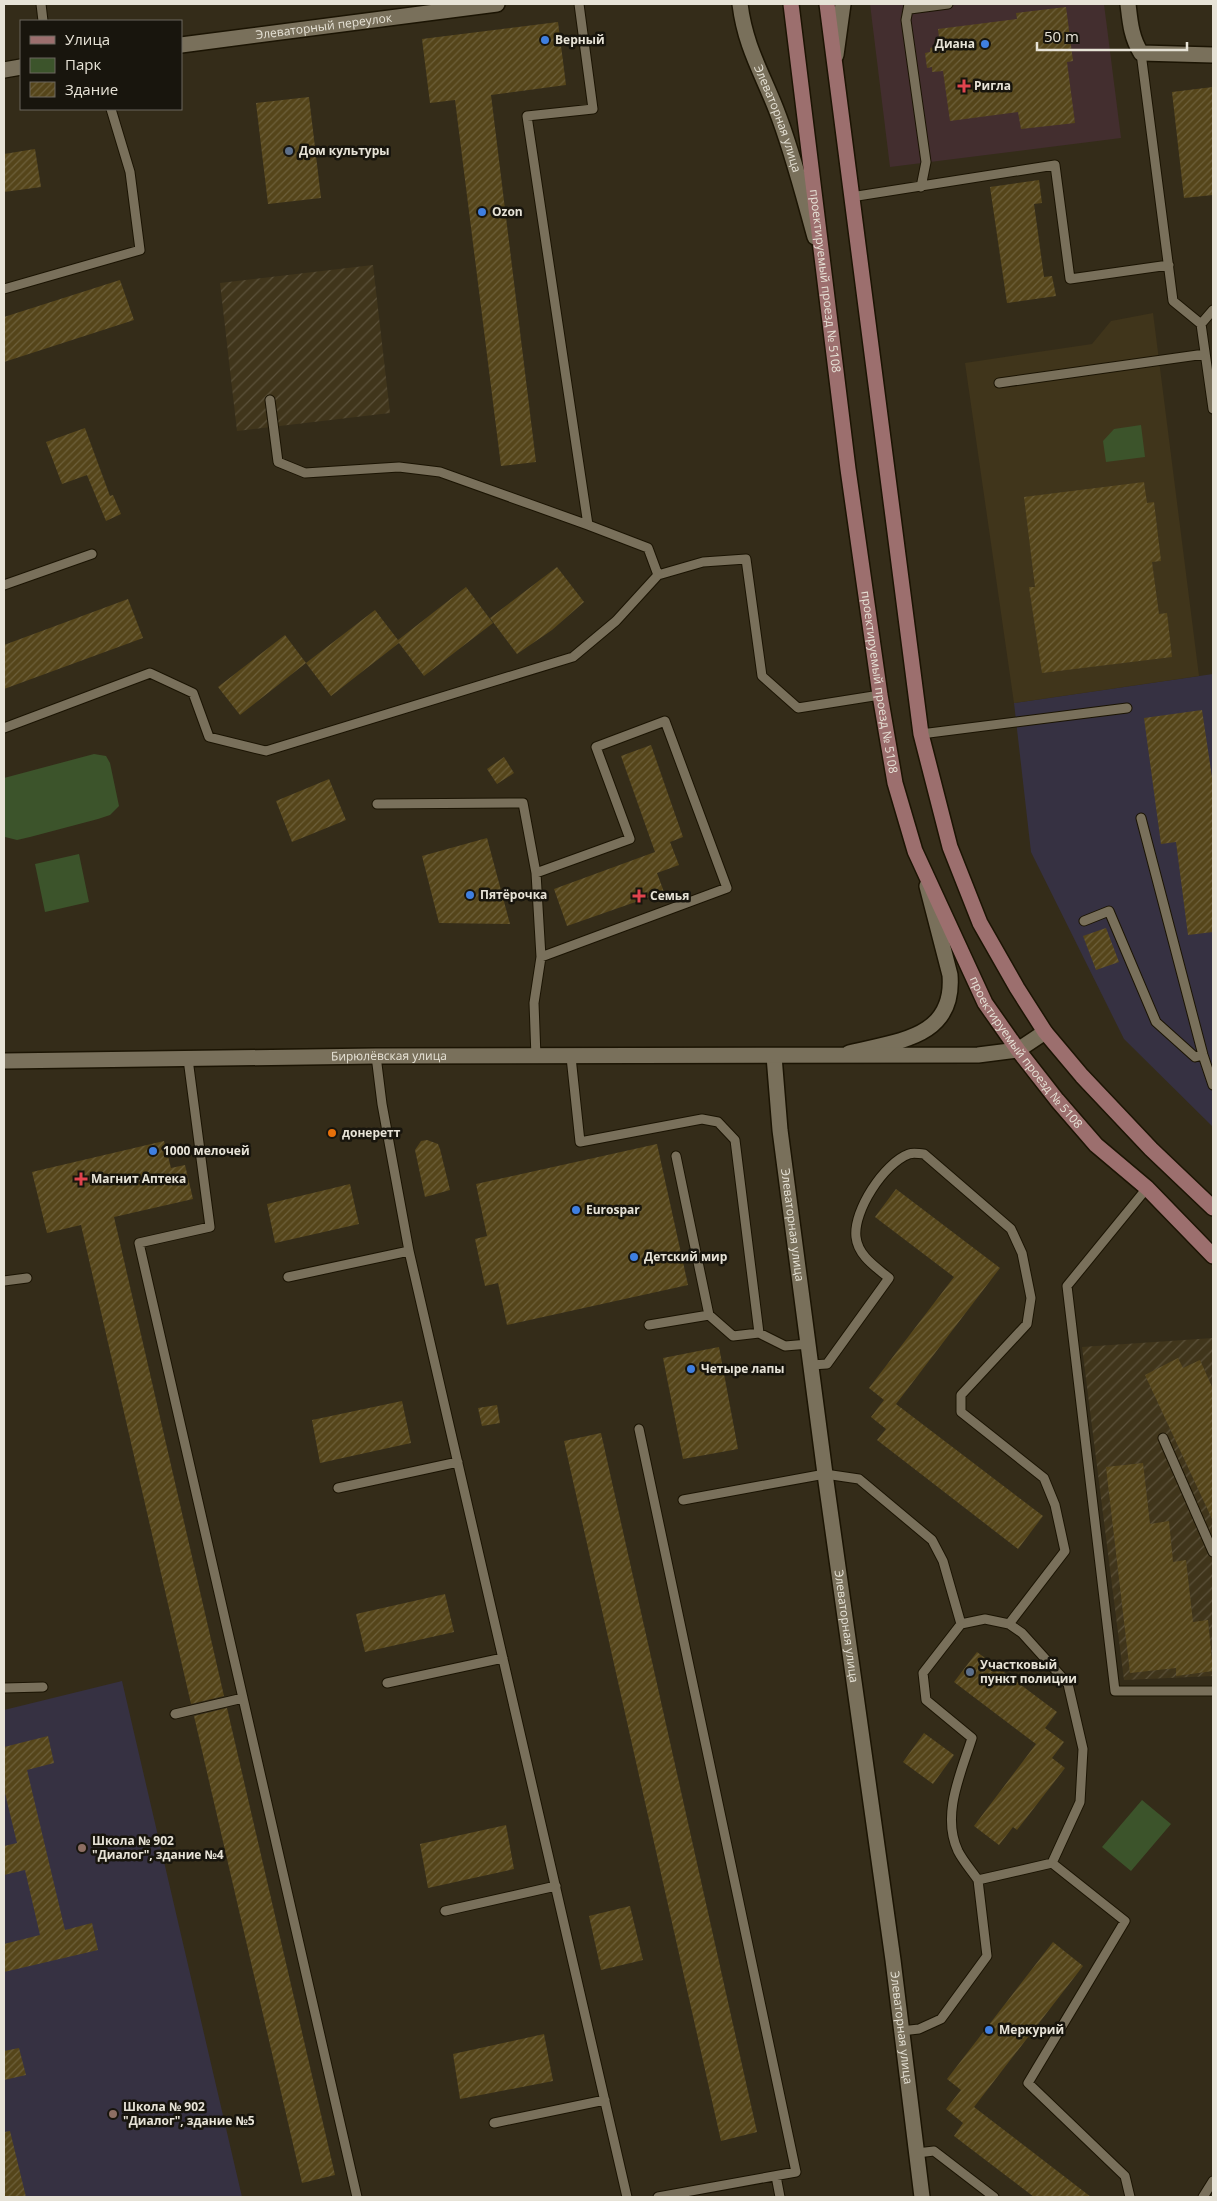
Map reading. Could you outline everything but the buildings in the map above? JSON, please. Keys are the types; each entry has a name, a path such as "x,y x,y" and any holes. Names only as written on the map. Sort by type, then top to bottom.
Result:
{"main road":[{"name":"проектируемый проезд № 5108","path":"791,4 848,469 880,695 895,783 922,870 985,1003 1018,1050 1057,1100 1096,1145 1147,1188 1213,1256"},
{"path":"827,4 921,734 950,847 980,923 1045,1032 1082,1076 1151,1149 1213,1208"}],"street":[{"name":"Элеваторный переулок","path":"182,45 496,4"},
{"name":"Элеваторная улица","path":"740,4 743,29 757,68 775,108 823,263"},
{"path":"835,66 843,4"},
{"path":"1128,4 1130,27 1136,45 1141,52 1165,55 1213,55"},
{"path":"4,70 20,67"},
{"path":"838,1055 916,1035 932,1026 944,1013 950,996 950,975 922,870"},
{"path":"838,1055 978,1055 1018,1050 1045,1032"},
{"name":"Бирюлёвская улица","path":"4,1061 376,1056 838,1055"},
{"name":"Элеваторная улица","path":"774,1056 780,1130 922,2197"}],"lane":[{"path":"41,4 43,20"},
{"path":"579,4 594,109 528,116 588,525"},
{"path":"921,187 926,162 906,20 909,6 948,4"},
{"path":"1141,52 1173,301 1201,324 1213,408"},
{"path":"4,289 140,250 130,172 111,110"},
{"path":"851,197 1054,166 1070,279 1169,265"},
{"path":"1201,324 1213,310"},
{"path":"999,383 1205,354"},
{"path":"270,400 278,462 305,473 398,467 440,472 648,548 658,575"},
{"path":"4,585 92,554"},
{"path":"4,728 150,673 193,693 209,737 266,751 573,657 616,621 658,575 703,562 746,559 762,676 798,708 880,695"},
{"path":"921,734 1127,708"},
{"path":"536,873 630,839 596,747 665,721 727,888 541,957"},
{"path":"377,804 523,802 536,873 541,957 534,1004 536,1057"},
{"path":"1141,818 1203,1055 1213,1085"},
{"path":"1084,921 1109,911 1156,1022 1196,1057 1203,1055"},
{"path":"376,1056 382,1104 409,1251 627,2197"},
{"path":"571,1057 580,1142 702,1119 718,1122 735,1140 759,1333"},
{"path":"188,1059 210,1227 139,1243 358,2197"},
{"path":"811,1365 827,1364 889,1278 862,1254 856,1237 860,1210 867,1194 898,1159 911,1152 924,1154 1011,1229 1022,1253 1031,1298 1026,1324 960,1395 961,1412 1044,1478 1055,1504 1065,1551 1009,1624"},
{"path":"676,1156 709,1315 733,1336 759,1333 786,1346 809,1344"},
{"path":"1147,1188 1067,1286 1115,1691 1213,1690"},
{"path":"288,1277 409,1251"},
{"path":"4,1282 26,1278"},
{"path":"648,1325 709,1315"},
{"path":"639,1430 796,2172 658,2197"},
{"path":"1163,1438 1213,1552"},
{"path":"338,1488 458,1462"},
{"path":"683,1500 825,1474 858,1480 932,1540 943,1561 962,1624"},
{"path":"901,2030 919,2029 941,2019 987,1956 978,1880 958,1851 950,1822 957,1786 972,1738 926,1700 923,1673 962,1624 985,1619 1009,1624 1022,1633 1068,1684 1083,1749 1080,1802 1052,1863"},
{"path":"387,1683 503,1658"},
{"path":"4,1688 43,1687"},
{"path":"175,1714 243,1698"},
{"path":"978,1880 1052,1863"},
{"path":"1052,1863 1125,1921 1028,2083 1126,2176 1130,2197"},
{"path":"445,1911 556,1886"},
{"path":"494,2123 605,2100"},
{"path":"917,2153 934,2151 994,2197"},
{"path":"776,2176 780,2197"},
{"path":"1203,2197 1213,2181"}],"shaded area":[{"path":"870,4 1104,4 1121,138 890,167"},
{"path":"373,265 390,413 237,431 220,283"},
{"path":"1153,313 1199,676 1014,703 965,363 1092,344 1111,321"},
{"path":"1213,674 1213,1127 1124,1039 1031,852 1014,703"},
{"path":"1213,1338 1213,1676 1124,1680 1082,1347"},
{"path":"122,1681 242,2197 4,2197 4,1710"}],"green space":[{"path":"1141,425 1145,457 1106,462 1103,441 1114,429"},
{"path":"94,754 106,756 110,763 119,806 110,815 17,840 5,837 4,778"},
{"path":"79,854 89,902 45,912 35,864"},
{"path":"1142,1800 1171,1824 1131,1871 1102,1847"}],"place":[{"name":"Верный","path":"545,40"},
{"name":"Диана","path":"985,44"},
{"name":"Ригла","path":"964,86"},
{"name":"Дом культуры","path":"289,151"},
{"name":"Ozon","path":"482,212"},
{"name":"Пятёрочка","path":"470,895"},
{"name":"Семья","path":"639,896"},
{"name":"донеретт","path":"332,1133"},
{"name":"1000 мелочей","path":"153,1151"},
{"name":"Магнит Аптека","path":"81,1179"},
{"name":"Eurospar","path":"576,1210"},
{"name":"Детский мир","path":"634,1257"},
{"name":"Четыре лапы","path":"691,1369"},
{"name":"Участковый пункт полиции","path":"970,1672"},
{"name":"Школа № 902 \"Диалог\", здание №4","path":"82,1848"},
{"name":"Меркурий","path":"989,2030"},
{"name":"Школа № 902 \"Диалог\", здание №5","path":"113,2114"}]}
